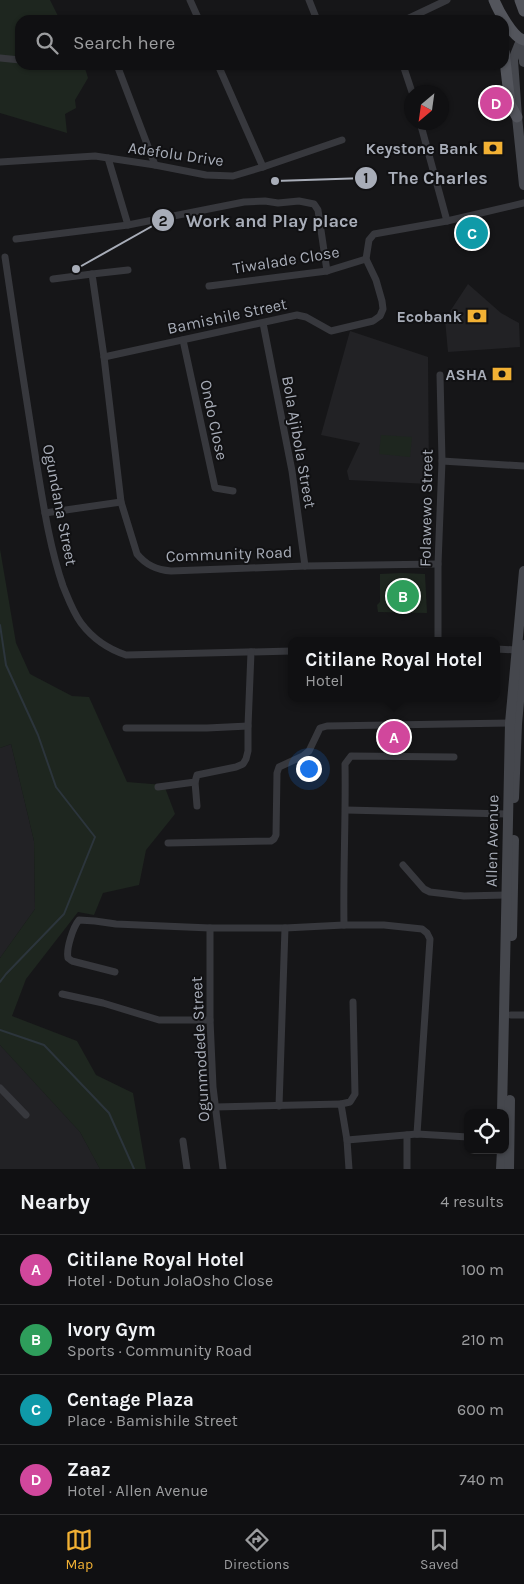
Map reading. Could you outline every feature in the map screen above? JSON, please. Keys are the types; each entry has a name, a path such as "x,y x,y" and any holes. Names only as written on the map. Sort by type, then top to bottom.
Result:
{"main road":[{"path":"520,0 524,11"},
{"path":"495,2 497,15"},
{"path":"495,2 503,15"},
{"path":"509,26 520,40 524,41 519,45 514,60 517,117 524,185"},
{"path":"524,49 524,62"},
{"path":"506,70 510,104 517,117"},
{"name":"Allen Avenue","path":"509,1169 510,1015 519,794 517,724 524,571"},
{"name":"Allen Avenue","path":"502,1109 510,723 520,648"},
{"path":"501,1169 502,1154"}],"street":[{"path":"190,0 197,15"},
{"path":"309,0 315,15"},
{"path":"416,15 447,0"},
{"path":"0,58 15,60"},
{"path":"120,70 155,165"},
{"path":"220,70 263,167"},
{"path":"405,70 410,85"},
{"path":"422,130 447,221"},
{"name":"Adefolu Drive","path":"0,162 94,156 219,176 233,176 342,140"},
{"path":"108,158 128,225"},
{"path":"16,239 128,225 244,202 265,201 278,203 299,201 314,204 318,210 328,271"},
{"path":"366,258 369,240 374,234 447,221 524,203"},
{"name":"Ogundana Street","path":"5,258 18,350 55,563 68,598 80,622 94,638 110,650 126,656 288,651"},
{"name":"Tiwalade Close","path":"209,286 328,271 366,258"},
{"name":"Bamishile Street","path":"104,357 297,315 306,317 331,331 373,321 380,316 383,309 376,280 366,258"},
{"path":"53,279 128,270"},
{"name":"Community Road","path":"92,274 121,502 137,554 142,560 160,571 438,564"},
{"name":"Bola Ajibola Street","path":"263,323 292,471 305,566"},
{"name":"Ondo Close","path":"183,340 215,488 233,490"},
{"name":"Folawewo Street","path":"438,637 438,564 442,461 440,375"},
{"path":"442,461 524,466"},
{"path":"45,513 121,502"},
{"path":"500,650 520,648"},
{"path":"197,806 195,782 197,775 236,768 246,760 248,751 251,652"},
{"path":"168,842 271,841 274,839 276,835 277,773 279,766 303,756 309,751 320,728 327,726 510,723"},
{"path":"126,728 248,726"},
{"path":"344,925 345,764 351,756 454,757"},
{"path":"158,787 195,782"},
{"path":"346,810 507,814"},
{"path":"403,865 424,889 430,892 464,896 506,894"},
{"path":"115,972 72,961 68,958 67,953 72,935 79,920 116,924 210,928 384,925 422,929 430,938 417,1134"},
{"name":"Ogunmodede Street","path":"210,928 210,1020 215,1108 223,1169"},
{"path":"279,1106 284,928"},
{"path":"62,994 103,1003 159,1020 210,1020"},
{"path":"215,1108 341,1104 350,1102 355,1094 353,1002"},
{"path":"510,1015 524,1015"},
{"path":"0,1088 26,1115"},
{"path":"341,1104 347,1140 349,1169"},
{"path":"347,1140 417,1134 464,1137"},
{"path":"407,1135 407,1169"},
{"name":"Ogunmodede Street","path":"183,1141 188,1169"}],"shaded area":[{"path":"0,0 50,0 58,15 15,15 15,70 86,70 88,78 75,100 76,108 65,114 67,133 0,113"},
{"name":"Ecobank","path":"468,284 501,313 519,323 520,347 448,352 445,319"},
{"path":"350,331 428,357 429,484 349,480 347,471 360,443 321,435"},
{"path":"381,435 412,437 410,457 379,454"},
{"path":"0,549 16,643 30,674 72,696 89,697 127,782 164,785 175,814 146,850 139,885 103,893 94,915 78,912 26,979 12,1016 77,1041 96,1075 133,1093 146,1169 100,1169 80,1132 0,1045 0,958 35,909 34,841 11,744 0,748"},
{"path":"380,574 425,574 427,613 378,612"},
{"path":"11,744 34,841 35,909 0,958 0,748"},
{"path":"0,1045 80,1132 100,1169 0,1169"}],"waterway":[{"path":"0,625 6,665 38,735 56,787 95,837 64,914 0,982"},
{"path":"0,1030 44,1045 109,1113 134,1169"}],"place":[{"name":"Zaaz","path":"496,103"},
{"name":"Keystone Bank","path":"493,148"},
{"name":"The Charles","path":"275,181"},
{"name":"Centage Plaza","path":"472,233"},
{"name":"Work and Play place","path":"76,269"},
{"name":"Ecobank","path":"477,316"},
{"name":"ASHA","path":"502,374"},
{"name":"Ivory Gym","path":"403,596"},
{"name":"Citilane Royal Hotel","path":"394,737"}]}
